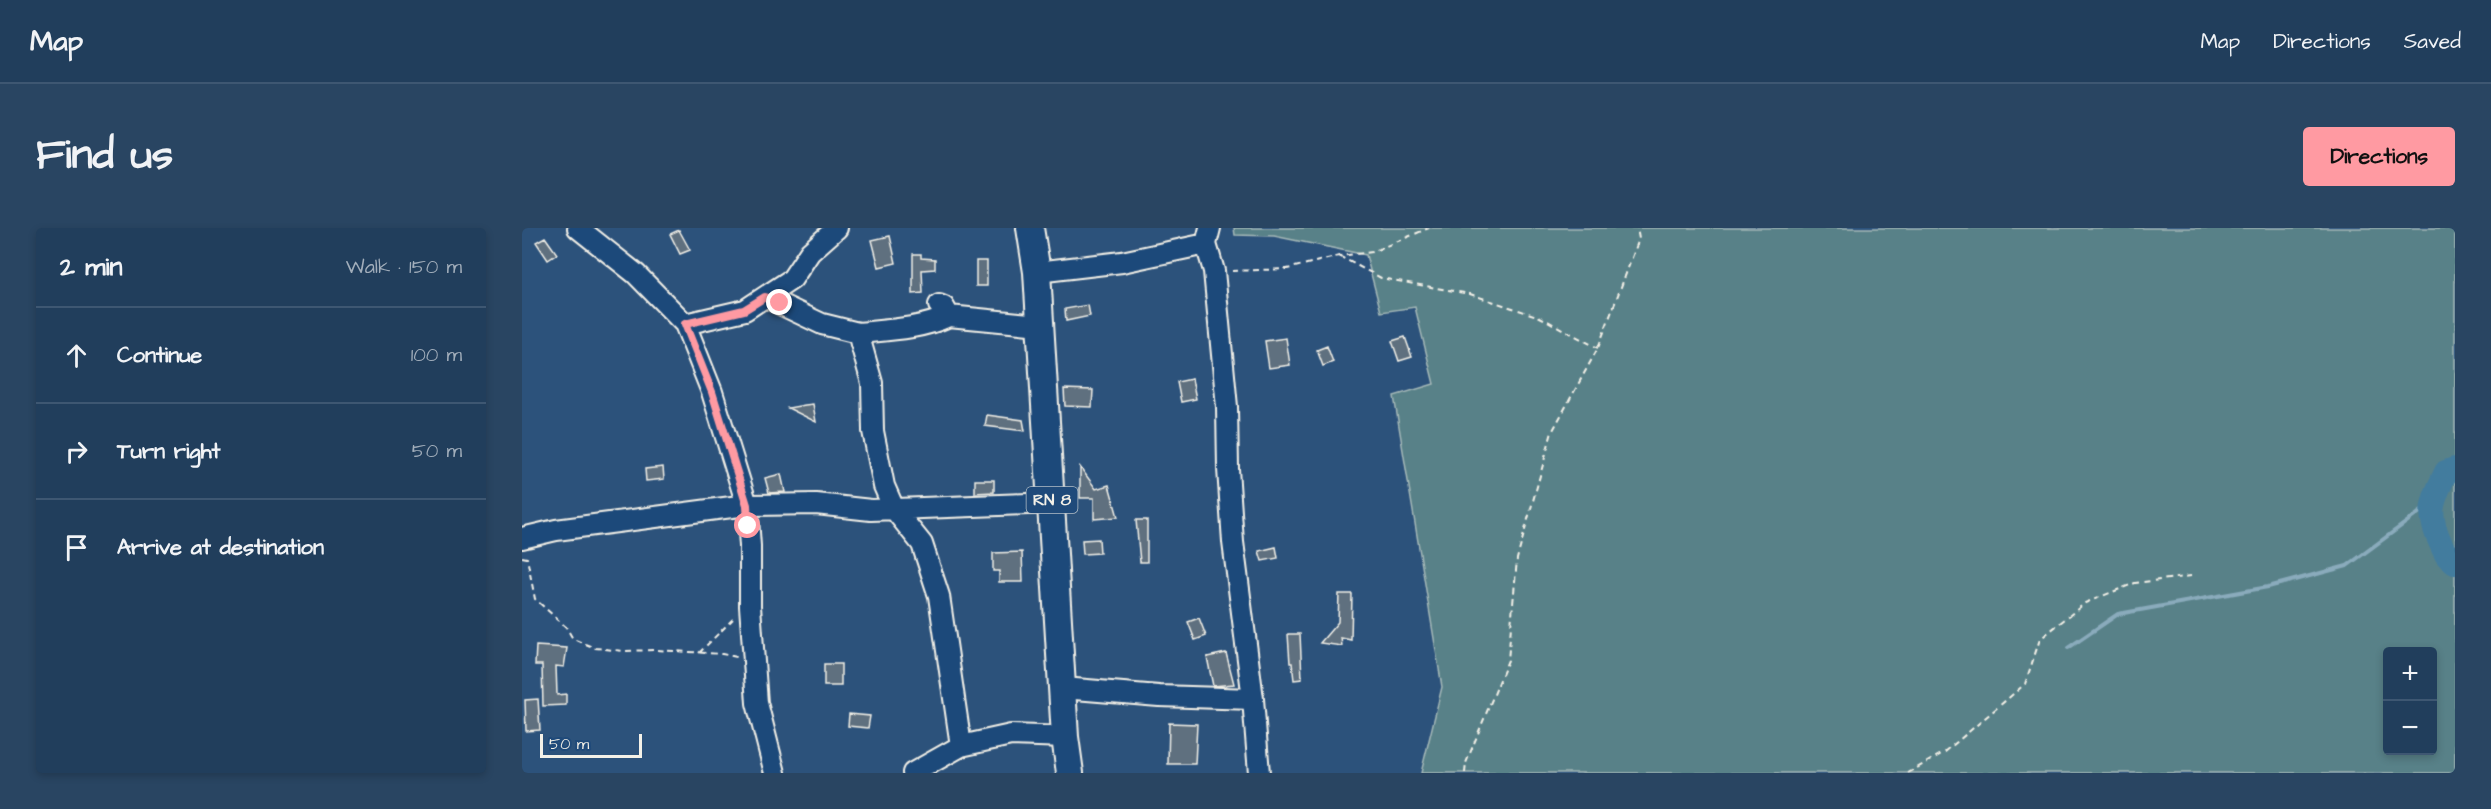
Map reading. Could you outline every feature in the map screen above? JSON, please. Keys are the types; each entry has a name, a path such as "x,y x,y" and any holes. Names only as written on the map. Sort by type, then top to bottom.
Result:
{"main road":[{"name":"RN 8","path":"1030,228 1037,272 1053,503 1065,737 1070,773"}],"street":[{"path":"685,324 744,310 792,279 810,252 819,228"},
{"path":"810,252 837,228"},
{"path":"584,230 636,274 685,324 712,392 747,505 750,602 757,703 775,773"},
{"path":"1037,272 1122,262 1208,236 1214,272 1227,407 1233,542 1253,699 1259,773"},
{"path":"765,297 822,324 858,333 905,328 939,321 944,310 1040,325"},
{"path":"858,333 872,383 873,431 884,486 894,509 922,544 939,596 961,746"},
{"path":"522,538 555,530 747,505 816,504 871,510 1053,503"},
{"path":"1063,688 1159,696 1253,699"},
{"path":"912,773 961,746 1011,735 1065,737"}],"path":[{"path":"1214,272 1287,269 1339,256 1372,252 1429,228"},
{"path":"1465,773 1466,763 1508,660 1516,559 1552,432 1598,348 1639,239 1637,228"},
{"path":"1339,256 1381,278 1470,294 1540,317 1598,348"},
{"path":"522,557 526,558 535,598 566,627 573,639 595,648 722,654 754,661"},
{"path":"1908,773 1945,752 2025,684 2040,639 2085,603 2135,583 2192,576"},
{"path":"699,653 750,602"}],"green space":[{"path":"1234,228 2455,228 2455,773 1421,773 1442,687 1394,396 1434,384 1415,307 1381,312 1366,255 1274,236 1235,235"}],"building":[{"path":"679,230 690,250 680,254 670,234"},
{"path":"890,236 896,263 879,267 872,240"},
{"path":"545,237 557,254 548,260 536,242"},
{"path":"913,254 921,254 921,258 935,259 935,269 922,270 923,293 913,294"},
{"path":"976,261 987,261 987,286 976,286"},
{"path":"1088,305 1090,316 1066,321 1065,309"},
{"path":"1405,337 1412,357 1399,361 1392,341"},
{"path":"1286,338 1290,365 1269,368 1265,341"},
{"path":"1327,346 1333,362 1323,366 1317,350"},
{"path":"1192,379 1196,399 1181,402 1177,382"},
{"path":"1064,389 1093,390 1092,407 1065,406"},
{"path":"813,404 816,422 788,408 805,405"},
{"path":"987,415 1023,420 1025,431 985,426"},
{"path":"663,467 664,479 646,481 645,469"},
{"path":"1080,467 1096,489 1109,485 1118,517 1094,519 1094,498 1080,498"},
{"path":"781,474 785,492 769,493 765,478"},
{"path":"975,480 994,480 994,492 975,493"},
{"path":"1136,520 1147,520 1147,562 1140,562"},
{"path":"1099,539 1100,553 1083,554 1082,540"},
{"path":"1276,547 1278,558 1262,561 1259,551"},
{"path":"1022,552 1023,582 999,582 999,571 993,571 993,553"},
{"path":"1339,594 1352,594 1351,640 1341,638 1342,646 1320,643 1338,622"},
{"path":"1199,618 1206,636 1195,640 1188,622"},
{"path":"1288,634 1300,634 1302,679 1294,680"},
{"path":"536,646 567,648 564,667 556,666 557,695 566,694 566,705 543,706 542,665 535,665"},
{"path":"1226,653 1234,684 1213,686 1207,657"},
{"path":"824,664 841,664 841,686 824,686"},
{"path":"538,699 540,730 526,731 525,700"},
{"path":"849,714 870,716 868,728 848,726"},
{"path":"1169,723 1197,724 1195,764 1168,764"}],"waterway":[{"path":"2455,469 2446,472 2434,500 2432,516 2436,533 2444,550 2455,563"},
{"path":"2068,648 2118,614 2268,587 2347,566 2431,504"}],"route":[{"path":"748,526 747,505 712,392 685,324 744,310 765,297 780,303"}]}
